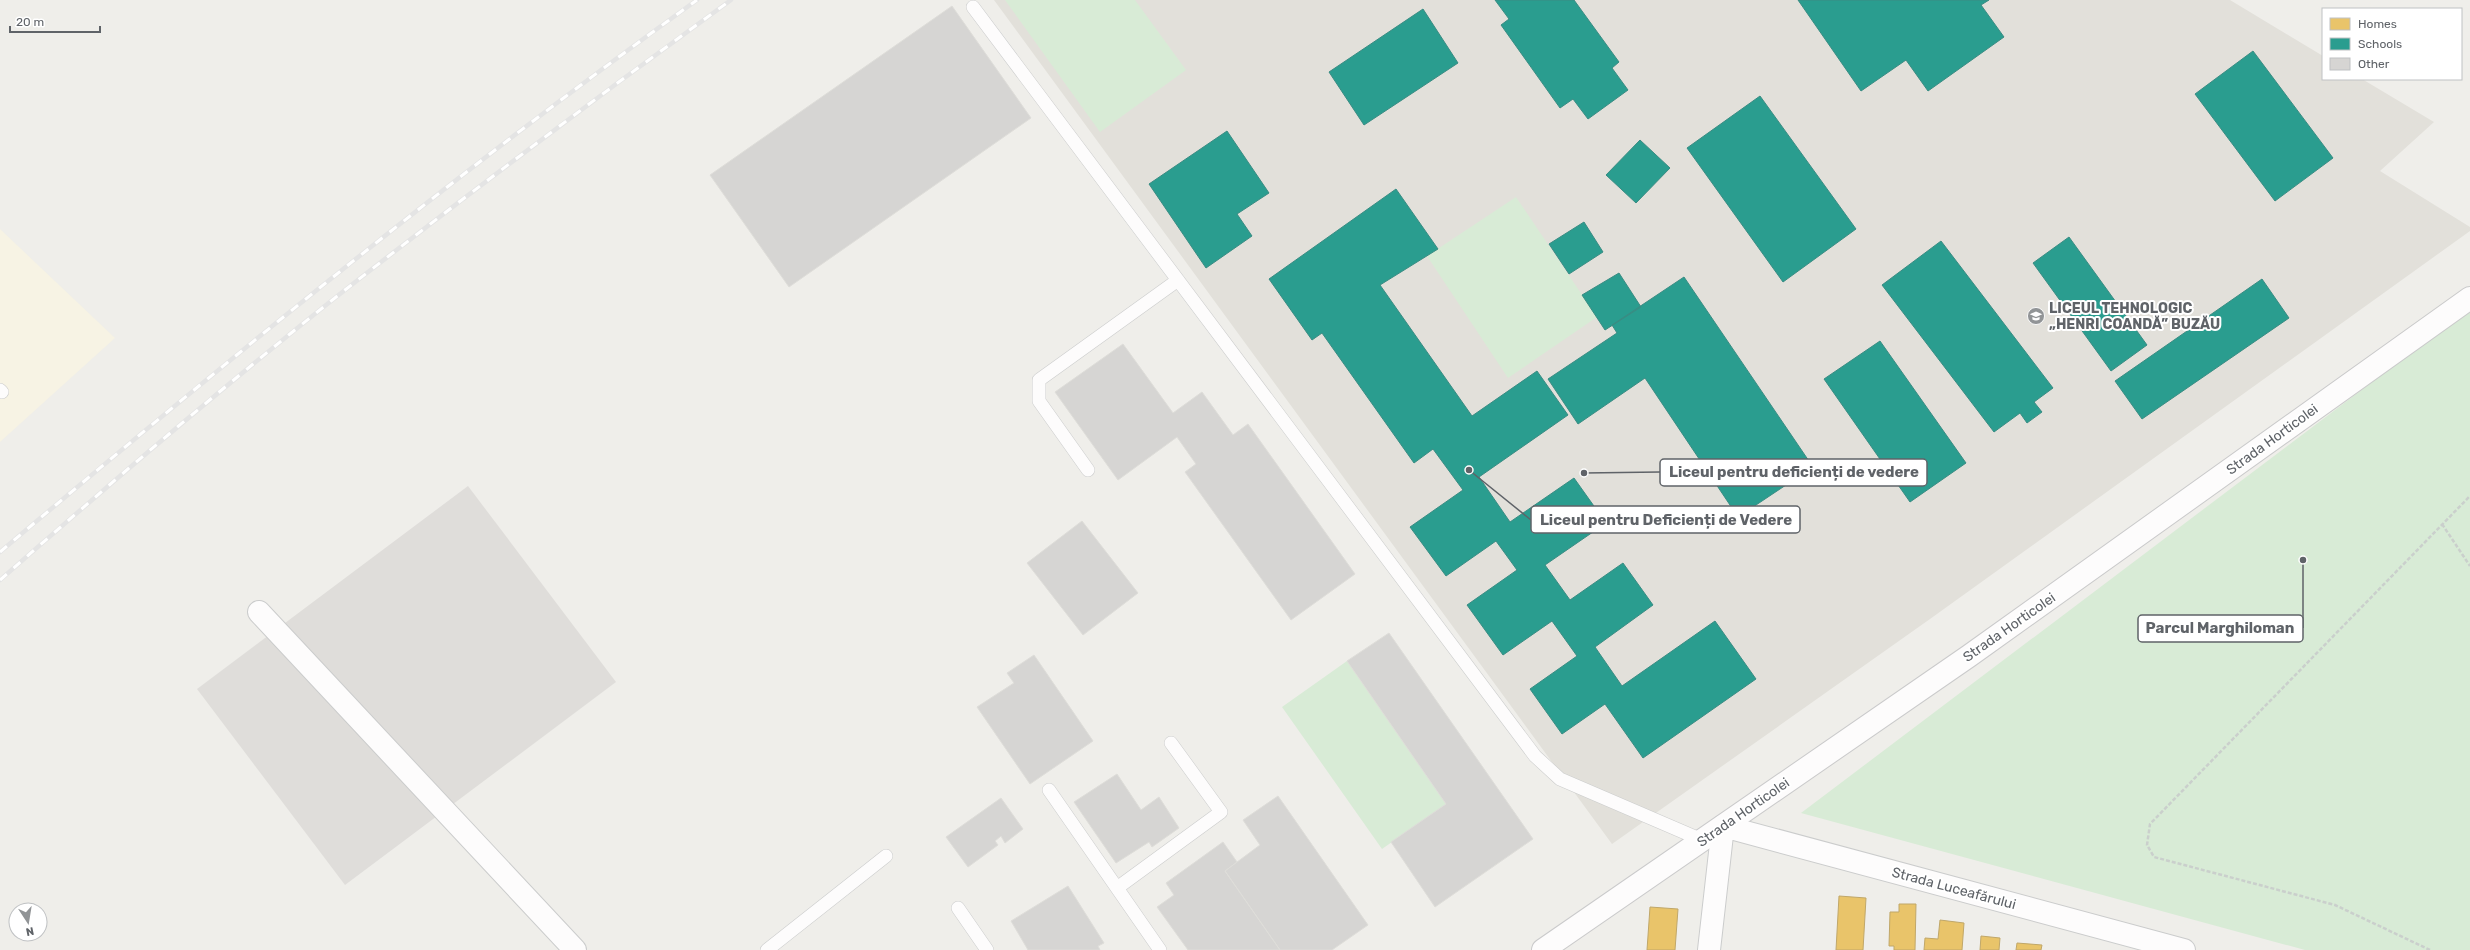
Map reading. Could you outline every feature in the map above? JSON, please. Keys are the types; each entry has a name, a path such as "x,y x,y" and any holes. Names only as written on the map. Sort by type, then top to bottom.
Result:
{"main road":[{"name":"Strada Horticolei","path":"1543,950 1969,656 2470,298"},
{"path":"259,612 575,950"},
{"path":"1709,950 1723,826"},
{"name":"Strada Luceafărului","path":"1723,826 2184,950"}],"lane":[{"path":"973,7 1535,756 1560,779 1702,840"},
{"path":"1088,470 1039,401 1039,380 1178,280"},
{"path":"1117,888 1221,812 1171,743"},
{"path":"1048,790 1160,950"},
{"path":"767,950 886,856"},
{"path":"958,908 987,950"}],"path":[{"path":"2430,950 2335,905 2154,858 2147,845 2150,824 2470,496"},
{"path":"2442,524 2470,566"}],"shaded area":[{"path":"994,0 2230,0 2322,55 2322,80 2364,80 2434,122 2380,171 2470,227 2470,231 1930,619 1612,844"},
{"path":"0,229 115,338 0,442"},
{"path":"468,486 616,682 345,885 197,689"}],"green space":[{"path":"1005,0 1135,0 1186,70 1100,132"},
{"path":"1516,197 1597,317 1508,378 1427,256"},
{"path":"2470,308 2470,950 2305,950 1801,813"},
{"path":"1347,661 1446,804 1382,849 1282,707"}],"building: Homes":[{"path":"1839,896 1866,898 1863,950 1836,950"},
{"path":"1899,904 1916,904 1915,950 1894,950 1894,946 1889,946 1890,912 1899,912"},
{"path":"1650,907 1678,909 1675,950 1647,950"},
{"path":"1940,920 1964,923 1962,950 1924,950 1925,938 1938,939"},
{"path":"1981,936 2000,938 1999,950 1980,950"},
{"path":"2017,943 2042,945 2041,950 2016,950"}],"building: Schools":[{"path":"1495,0 1574,0 1619,62 1612,68 1628,90 1588,119 1573,99 1560,108 1501,25 1509,19"},
{"path":"1798,0 1989,0 1981,5 2004,37 1928,91 1906,60 1861,91"},
{"path":"1423,9 1458,63 1364,125 1329,72"},
{"path":"2253,51 2333,158 2275,201 2195,94"},
{"path":"1760,96 1856,229 1783,282 1687,148"},
{"path":"1227,131 1269,193 1237,214 1252,236 1206,268 1149,184"},
{"path":"1640,140 1670,168 1636,203 1606,175"},
{"path":"1396,189 1438,249 1380,285 1472,416 1537,371 1568,415 1479,477 1510,522 1574,478 1606,523 1545,565 1570,600 1623,563 1653,605 1595,647 1622,686 1715,621 1756,679 1643,758 1605,704 1562,734 1530,689 1577,656 1552,621 1503,655 1467,605 1517,570 1496,541 1446,576 1410,527 1463,490 1433,449 1414,463 1322,333 1312,340 1269,279"},
{"path":"1584,222 1603,252 1569,274 1549,244"},
{"path":"2069,237 2147,345 2111,371 2033,263"},
{"path":"1941,241 2053,388 2034,402 2042,412 2027,423 2020,413 1994,432 1882,285"},
{"path":"1619,273 1641,307 1605,330 1582,295"},
{"path":"1684,277 1813,467 1738,517 1645,378 1578,424 1548,379 1617,333 1612,325"},
{"path":"2262,279 2289,318 2142,419 2115,381"},
{"path":"1880,341 1966,463 1910,502 1824,379"}],"building: Other":[{"path":"952,6 1031,118 789,287 710,175"},
{"path":"1123,344 1173,413 1202,392 1233,435 1248,424 1355,574 1291,620 1185,472 1196,464 1177,437 1118,480 1055,392"},
{"path":"1082,521 1138,593 1083,635 1027,563"},
{"path":"1389,633 1533,839 1435,907 1391,842 1446,804 1347,661"},
{"path":"1034,655 1093,741 1030,784 977,707 1014,683 1007,673"},
{"path":"1117,774 1141,810 1159,797 1179,828 1152,847 1149,842 1116,863 1074,802"},
{"path":"1278,796 1368,925 1332,950 1280,950 1225,871 1260,845 1243,820"},
{"path":"1001,798 1023,829 1005,843 1001,836 995,841 998,845 968,867 946,837"},
{"path":"1223,842 1237,862 1225,871 1280,950 1188,950 1157,907 1174,895 1166,883"},
{"path":"1068,886 1104,943 1098,946 1100,950 1028,950 1011,921"}],"railway":[{"path":"0,552 256,339 430,200 518,132 697,0"},
{"path":"0,580 171,433 345,290 537,143 731,0"}],"place":[{"name":"LICEUL TEHNOLOGIC „HENRI COANDĂ” BUZĂU","path":"2036,316"},
{"name":"Liceul pentru Deficienți de Vedere","path":"1469,470"},
{"name":"Liceul pentru deficienți de vedere","path":"1584,473"},
{"name":"Parcul Marghiloman","path":"2303,560"}]}
